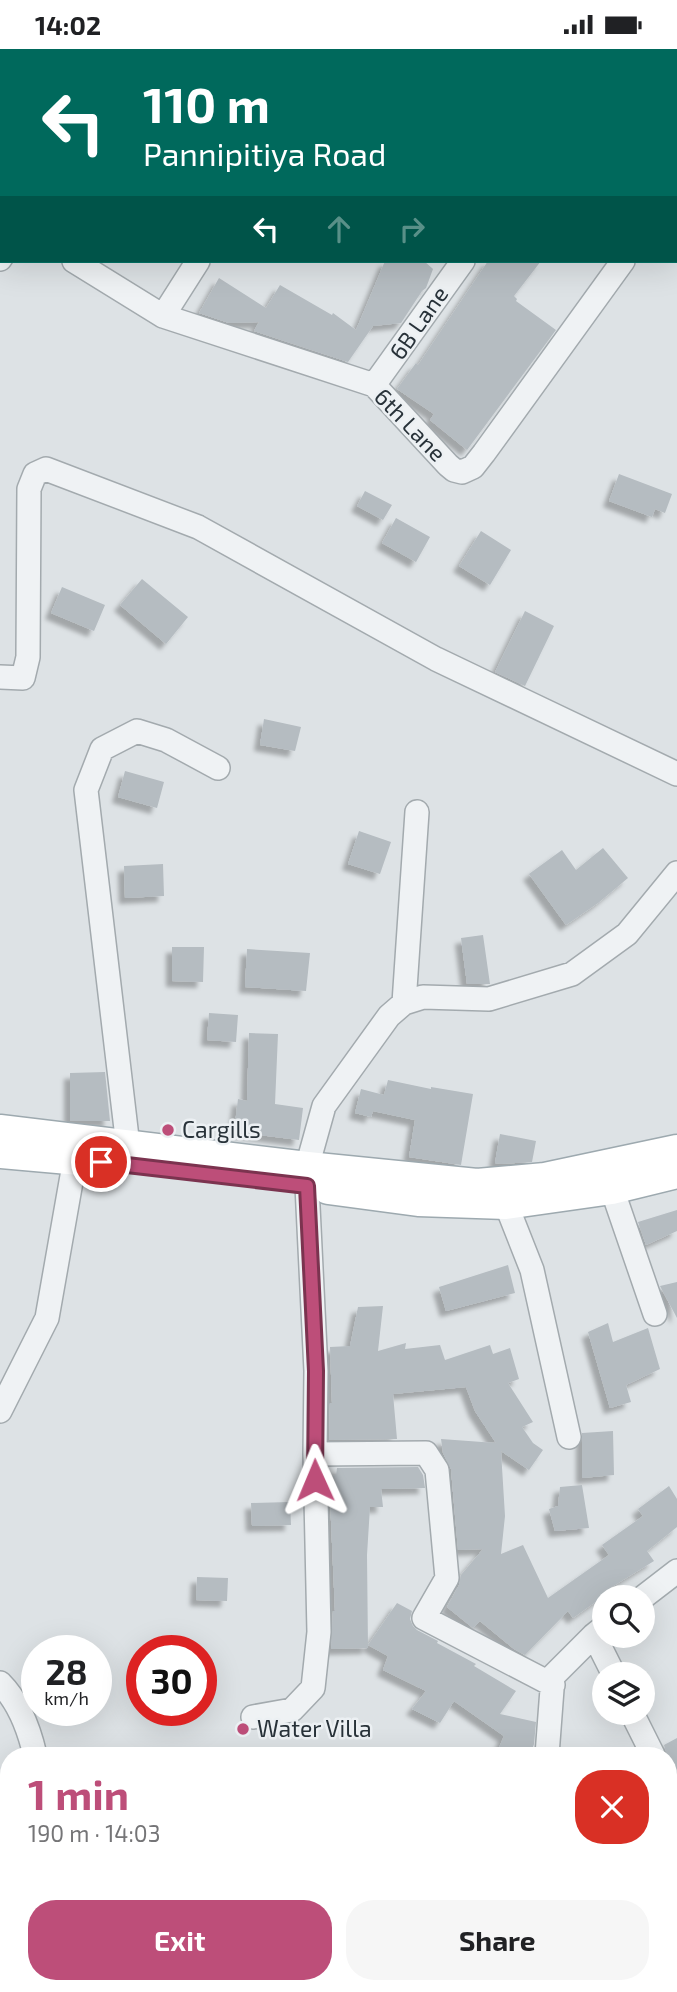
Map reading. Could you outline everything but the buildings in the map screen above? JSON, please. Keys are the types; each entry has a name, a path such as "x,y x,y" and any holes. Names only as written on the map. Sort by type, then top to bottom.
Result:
{"main road":[{"path":"0,1131 128,1146 307,1176 418,1201 506,1204 612,1189 677,1173"},
{"path":"0,1153 307,1176 477,1184 545,1178 677,1150"}],"street":[{"name":"6th Lane","path":"77,263 163,316 374,385 454,470 462,472 473,467 623,263"},
{"path":"163,316 197,263"},
{"name":"6B Lane","path":"374,385 462,263"},
{"path":"0,677 23,678 28,657 29,489 35,474 46,469 198,527 436,659 677,774"},
{"path":"128,1146 86,790 102,750 136,731 166,740 218,768"},
{"path":"404,1003 417,811"},
{"path":"253,1717 292,1710 313,1688 319,1632 314,1454 316,1371 307,1176 324,1106 389,1016 404,1003 424,997 489,999 572,974 627,934 677,873"},
{"path":"0,1411 47,1318 75,1159"},
{"path":"612,1189 655,1314"},
{"path":"506,1204 532,1270 569,1437"},
{"path":"314,1454 426,1453 437,1470 447,1578 424,1618 553,1685"},
{"path":"655,1588 677,1571"},
{"path":"548,1747 553,1677 592,1638"},
{"path":"0,1683 9,1692 29,1730 33,1747"},
{"path":"638,1725 649,1747"}],"place":[{"name":"Cargills","path":"168,1130"},
{"name":"Water Villa","path":"243,1729"}],"route":[{"path":"101,1162 307,1186 316,1371 315,1480"}]}
